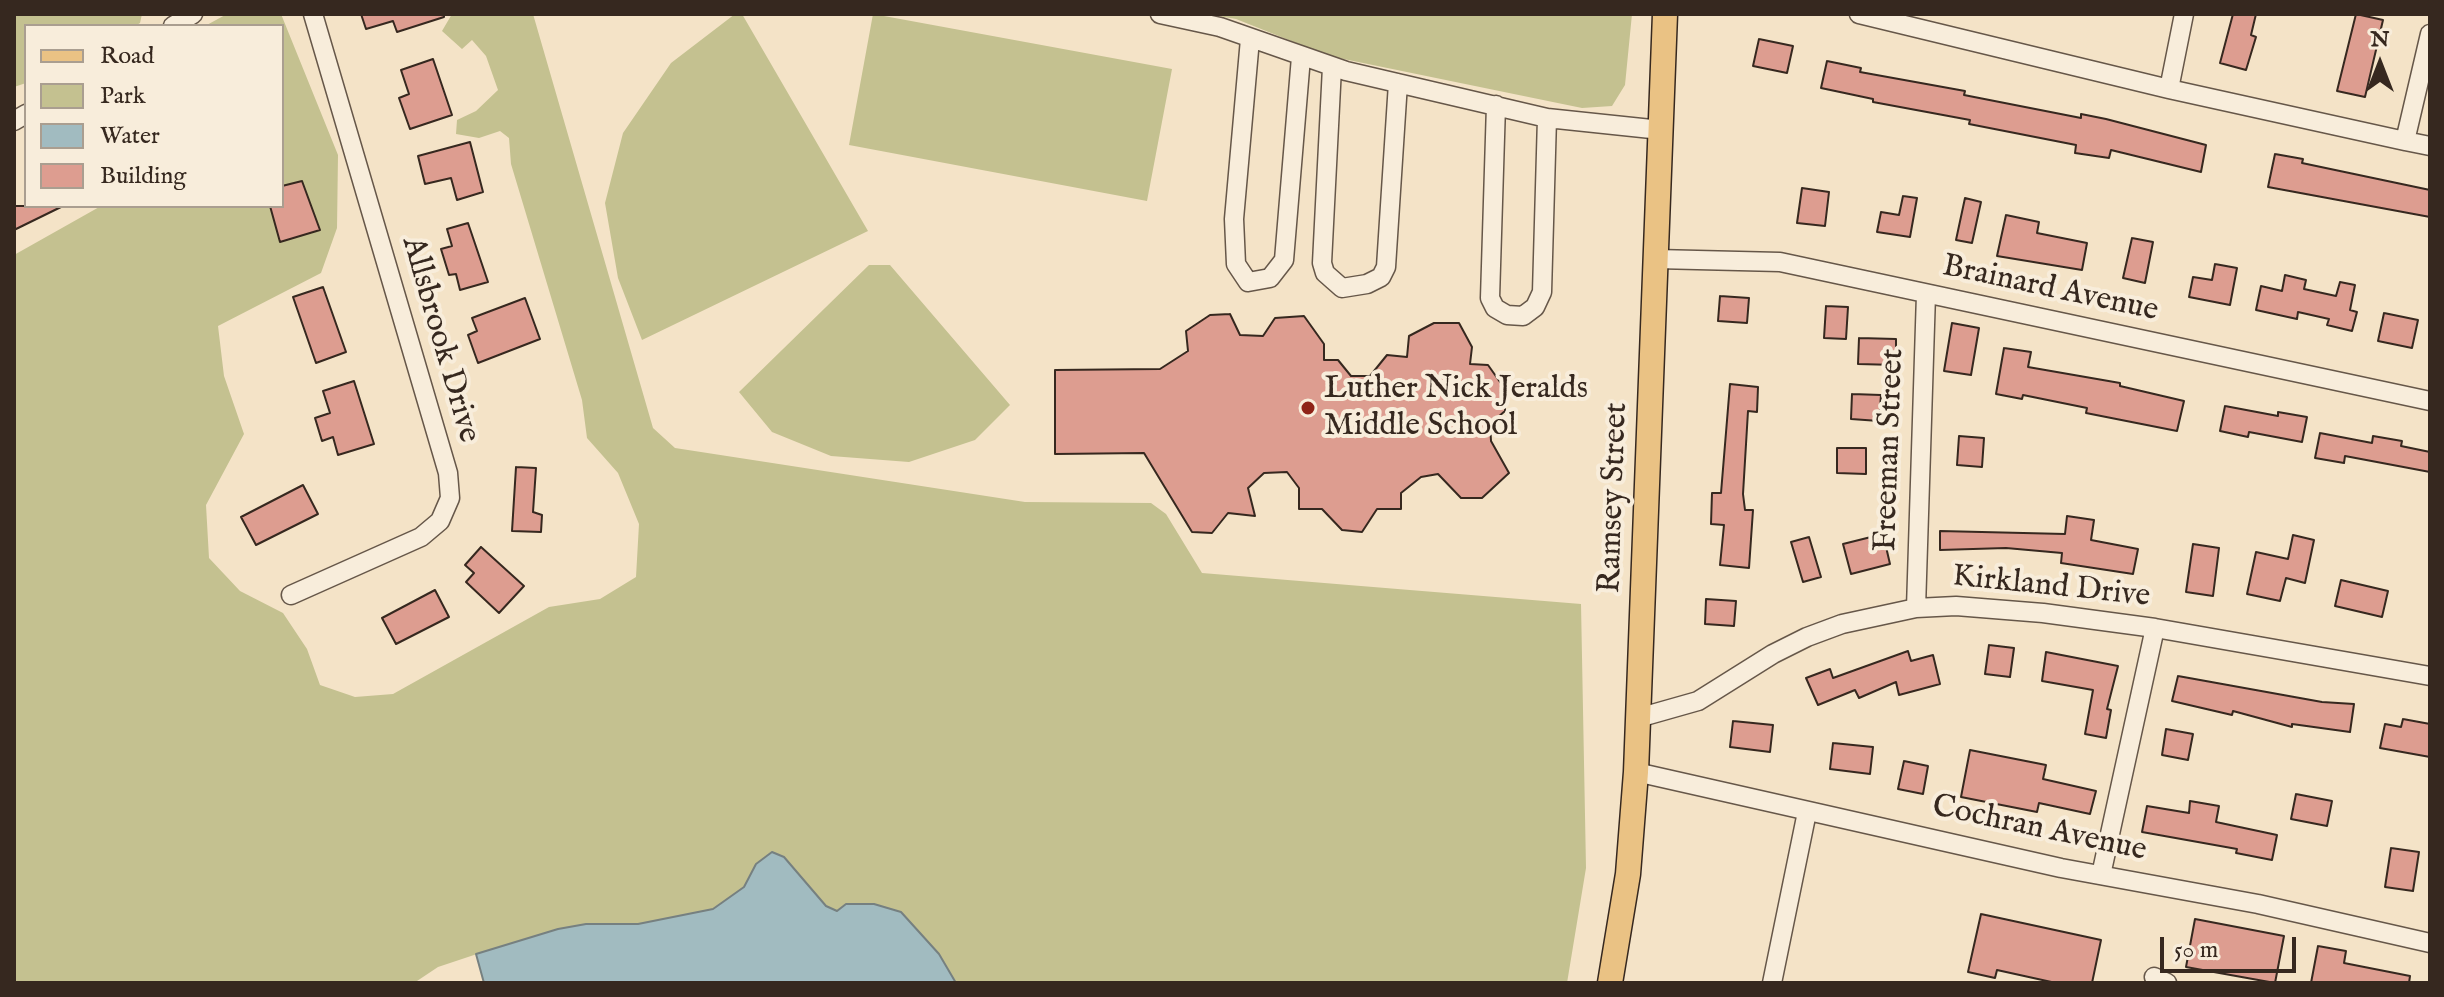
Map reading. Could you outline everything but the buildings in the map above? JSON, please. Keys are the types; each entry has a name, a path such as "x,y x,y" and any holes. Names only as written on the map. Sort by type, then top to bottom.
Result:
{"main road":[{"name":"Ramsey Street","path":"1610,983 1628,874 1636,772 1665,14"}],"street":[{"name":"Allsbrook Drive","path":"291,595 421,537 440,521 450,498 448,473 313,14"},
{"path":"1160,14 1220,27 1332,67 1547,118 1661,130"},
{"path":"1859,14 1926,22 2169,89 2430,146"},
{"path":"2169,89 2184,14"},
{"path":"2405,141 2430,34"},
{"path":"1250,39 1234,219 1236,264 1248,282 1270,278 1284,260 1301,57"},
{"path":"1332,67 1322,263 1325,273 1342,288 1367,284 1381,277 1386,267 1398,83"},
{"path":"1496,105 1490,298 1495,308 1507,315 1523,316 1535,307 1542,292 1547,118"},
{"name":"Brainard Avenue","path":"1656,259 1780,262 2430,401"},
{"name":"Freeman Street","path":"1916,608 1926,294"},
{"name":"Kirkland Drive","path":"1638,718 1698,701 1773,654 1807,637 1842,624 1916,608 1994,607 2155,628 2430,676"},
{"path":"2101,875 2155,628"},
{"name":"Cochran Avenue","path":"1636,772 1807,812 2101,875 2258,904 2430,943"},
{"path":"1772,983 1807,812"}],"green space":[{"path":"14,14 142,14 138,24 24,24 24,84 14,87"},
{"path":"227,14 281,14 338,155 337,228 321,273 218,326 224,376 244,434 206,505 209,558 240,591 283,613 307,649 320,685 355,697 393,694 549,607 600,599 636,577 639,524 618,473 587,438 582,400 511,164 509,138 500,131 479,138 456,134 457,120 476,111 498,90 486,56 472,40 462,49 442,31 452,14 533,14 653,428 675,448 1025,502 1151,503 1166,514 1202,573 1581,604 1586,868 1567,983 956,983 939,954 874,904 846,904 837,911 826,906 784,858 756,864 744,887 713,909 638,924 586,924 501,946 438,967 414,983 14,983 14,255 97,208 284,208 284,24 209,24"},
{"path":"735,14 742,14 868,231 642,340 618,278 605,203 623,133 671,63"},
{"path":"873,14 1172,69 1147,201 849,145"},
{"path":"1207,14 1632,14 1625,85 1612,106 1582,108 1329,56 1236,19"},
{"path":"869,265 890,265 1010,405 975,440 909,462 831,456 772,432 739,392"}],"water":[{"path":"772,852 784,857 826,906 837,911 846,904 874,904 901,912 939,954 956,983 484,983 476,954 558,929 586,924 638,924 713,909 744,887 756,864"}],"place":[{"name":"Luther Nick Jeralds Middle School","path":"1308,408"}]}
